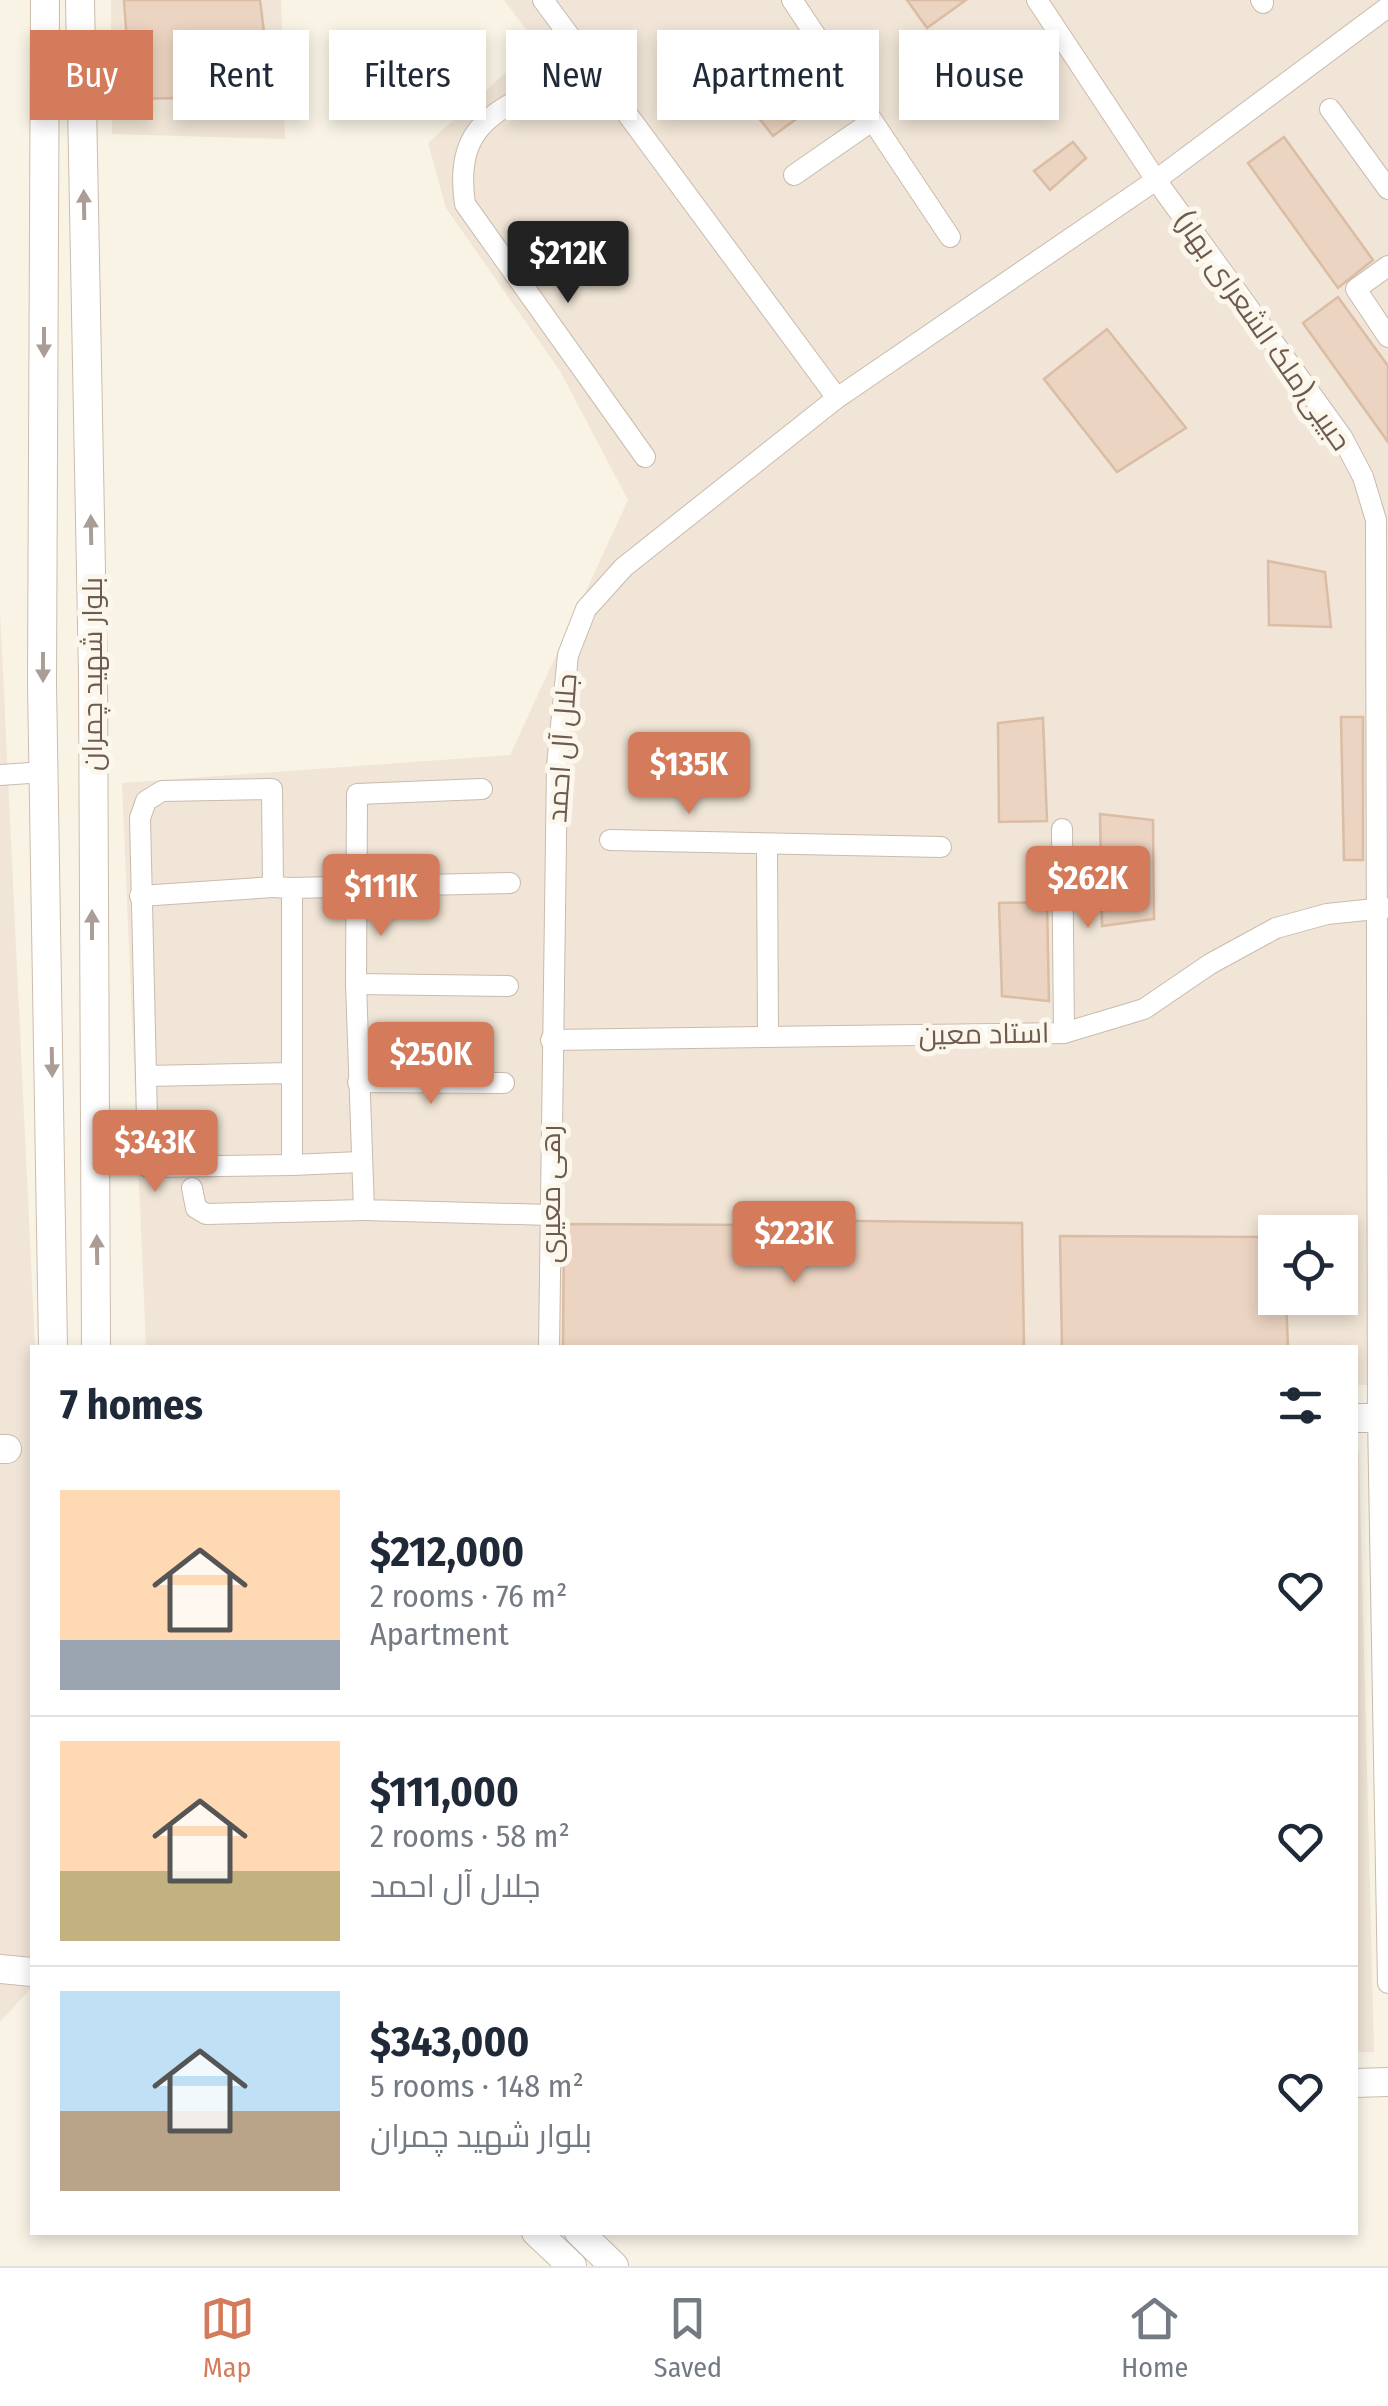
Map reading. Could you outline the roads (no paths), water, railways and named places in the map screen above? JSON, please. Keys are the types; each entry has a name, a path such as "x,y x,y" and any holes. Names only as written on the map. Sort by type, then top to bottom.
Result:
{"main road":[{"name":"بلوار شهید چمران","path":"44,0 44,772 53,1345"},
{"name":"بلوار شهید چمران","path":"80,0 94,675 96,1345"},
{"path":"0,1969 30,1972"},
{"path":"1358,2082 1388,2082"},
{"path":"539,2235 572,2266"},
{"path":"582,2235 614,2266"}],"street":[{"path":"543,0 566,30"},
{"path":"792,0 950,237"},
{"name":"حبیبی(ملک الشعرای بهار)","path":"1037,0 1156,180 1332,423 1363,477 1376,520 1382,908 1374,1418 1388,1983"},
{"name":"جلال آل احمد","path":"551,1040 557,766 568,654 586,609 624,567 837,398 1156,180 1388,7"},
{"path":"506,106 488,119 468,144 461,166 465,204 645,457"},
{"path":"1330,109 1388,189"},
{"path":"633,120 837,398"},
{"path":"794,175 872,121"},
{"path":"1388,266 1356,289 1388,337"},
{"path":"0,775 44,772"},
{"path":"292,1165 282,888 272,789 162,791 146,801 140,818 148,1167 292,1165 360,1162"},
{"path":"364,1210 356,984 357,794 482,790"},
{"path":"1062,829 1064,1033"},
{"path":"610,840 941,847"},
{"path":"767,844 768,1038"},
{"path":"140,896 282,888 510,883"},
{"name":"استاد معین","path":"551,1040 1064,1033 1144,1009 1210,964 1276,928 1327,914 1382,908"},
{"path":"356,984 508,986"},
{"name":"رهی معیری","path":"550,1345 551,1040"},
{"path":"146,1076 291,1073"},
{"path":"358,1082 504,1082"},
{"path":"192,1188 196,1208 206,1214 364,1210 550,1215"}]}
